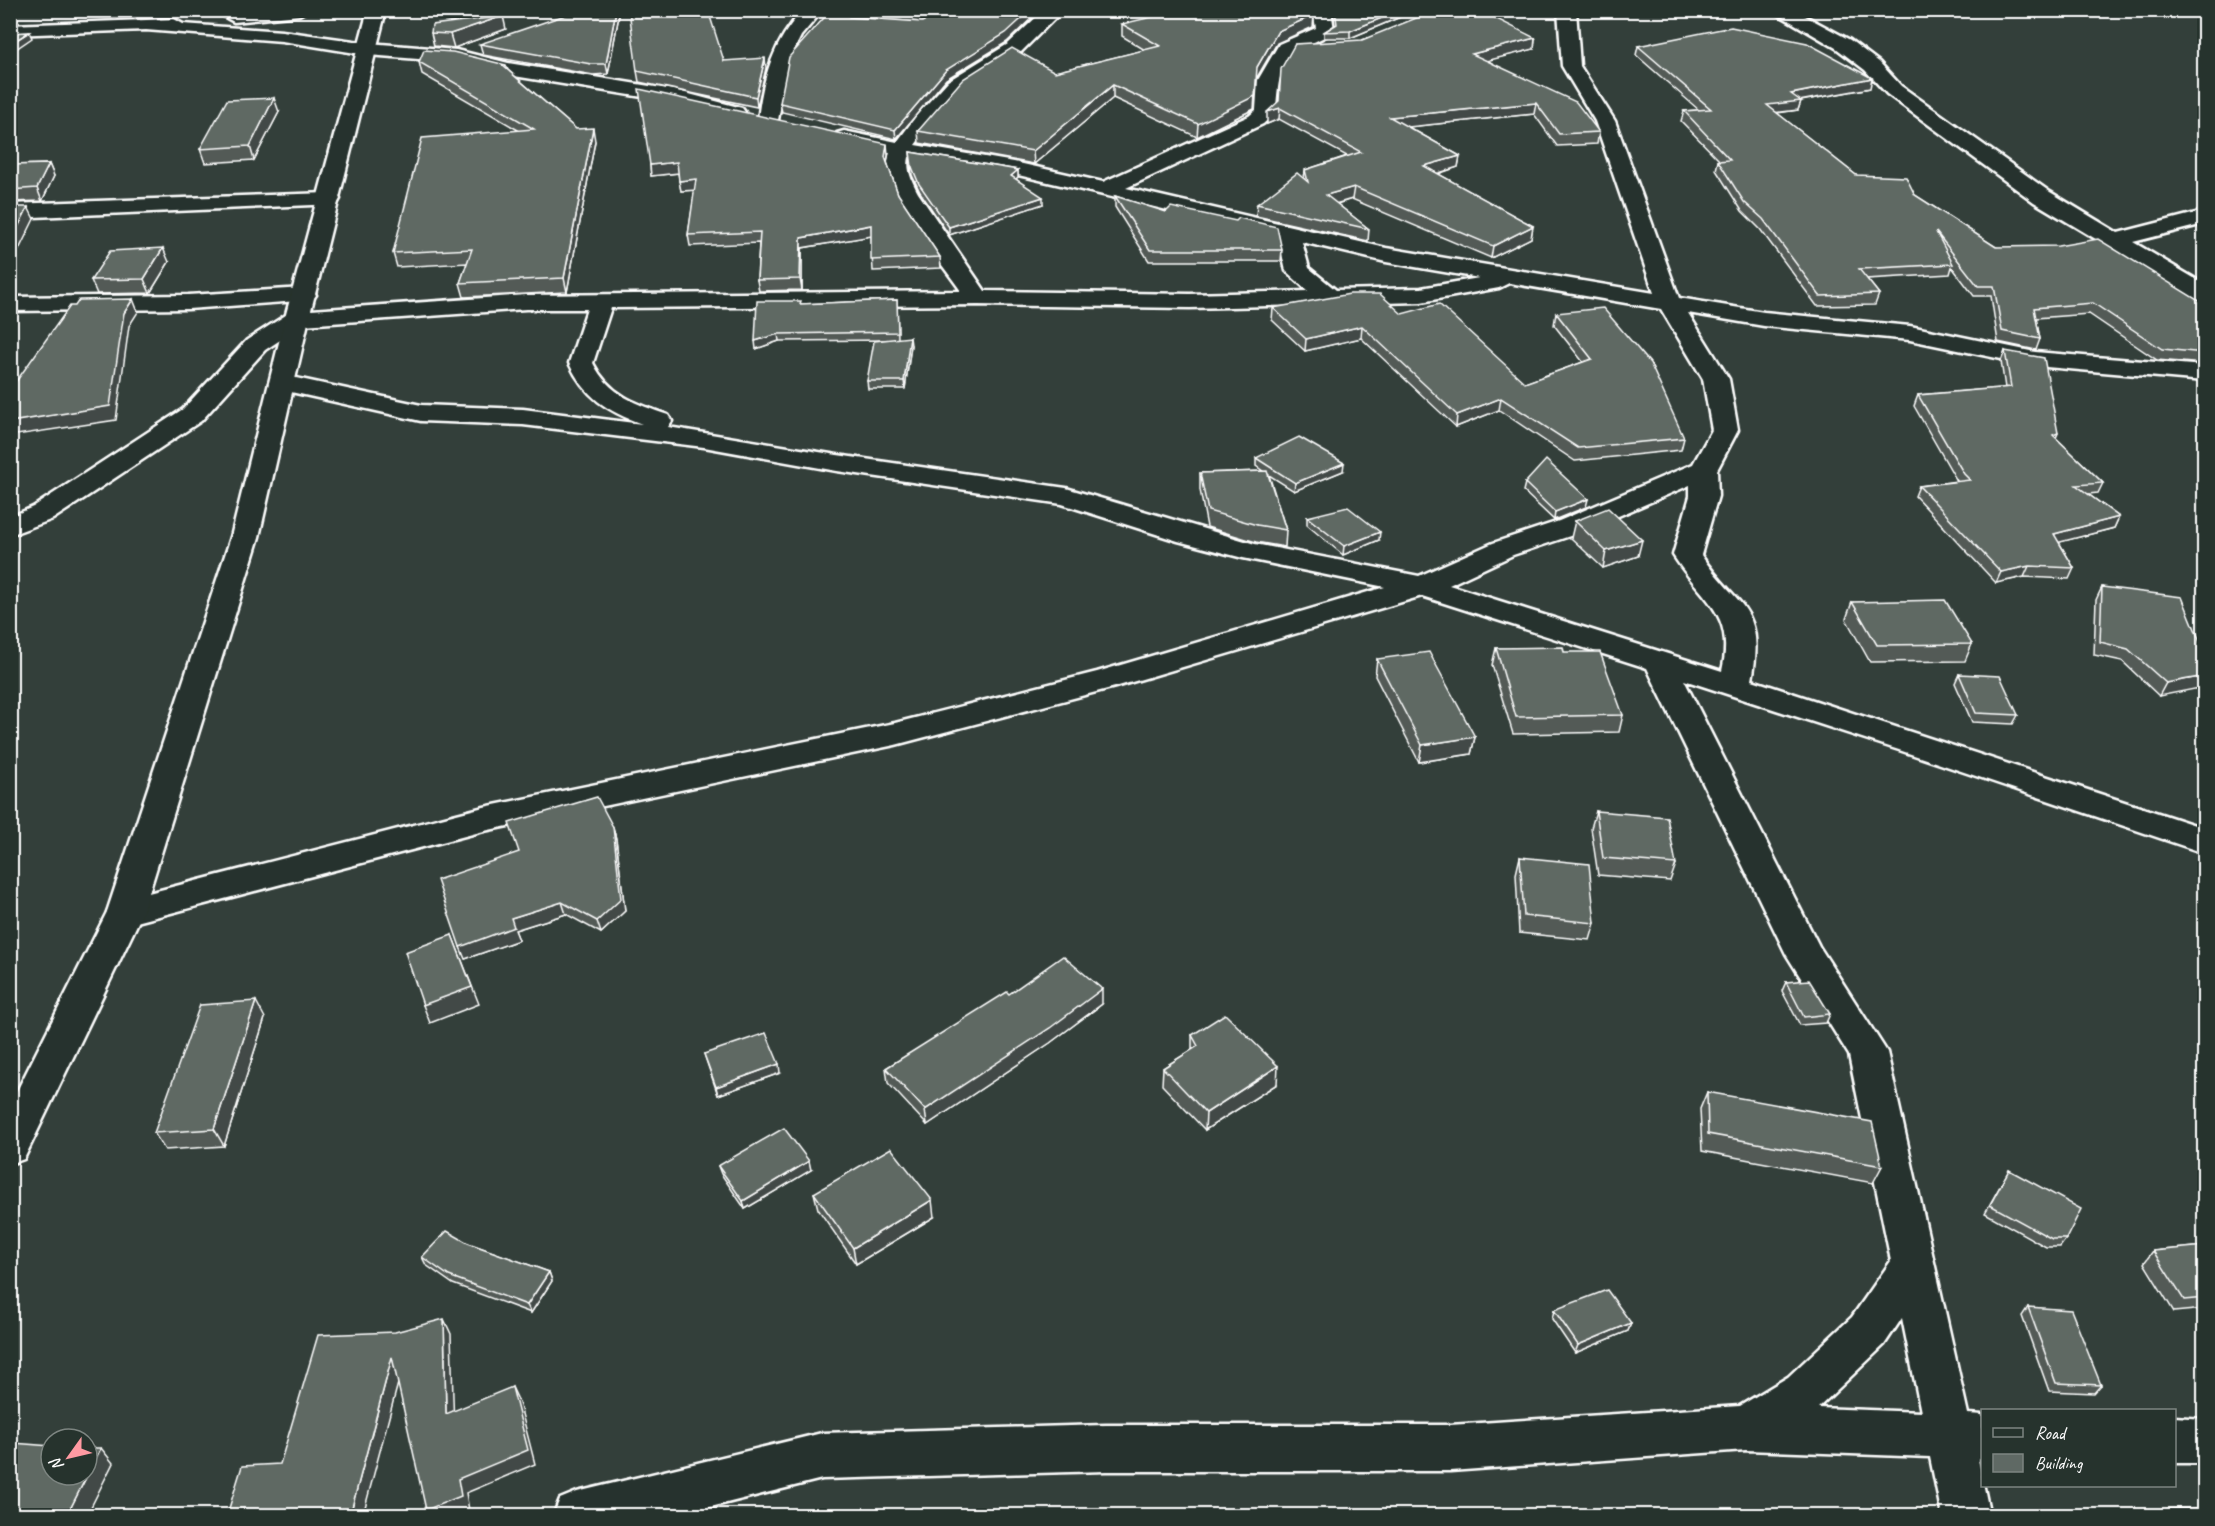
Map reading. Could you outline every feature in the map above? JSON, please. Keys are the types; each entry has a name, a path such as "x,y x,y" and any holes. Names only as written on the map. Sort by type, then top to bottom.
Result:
{"street":[{"path":"153,27 298,10"},
{"path":"10,1147 125,912 245,537 300,307 377,10"},
{"path":"768,120 777,60 796,26 814,10"},
{"path":"978,298 902,184 896,166 901,149 941,100 962,80 1001,58 1036,31 1054,10"},
{"path":"1106,189 1256,120 1266,112 1268,80 1286,48 1325,30 1322,10"},
{"path":"125,912 484,819 895,734 1115,677 1422,586 1503,549 1569,527 1703,470 1715,452 1725,430 1716,379 1669,302 1605,121 1571,66 1567,10"},
{"path":"1780,10 1843,44 1872,66 1894,90 2033,190 2205,294"},
{"path":"10,30 153,27 282,36 368,49 456,57 508,69 674,96 790,125"},
{"path":"456,57 488,44"},
{"path":"1286,48 1335,47"},
{"path":"824,132 901,149 1014,168 1386,255 1764,319 1910,333 2075,364 2205,373"},
{"path":"10,211 329,199"},
{"path":"2116,240 2205,217"},
{"path":"1288,233 1298,271 1329,296"},
{"path":"1270,298 1298,271"},
{"path":"10,304 188,302 300,307 526,302 978,298 1190,301 1421,295 1476,287 1516,276"},
{"path":"601,303 580,363 588,382 597,393 613,404 704,439"},
{"path":"10,527 43,513 192,415 256,345 300,307"},
{"path":"282,383 421,413 524,417 704,439 837,463 1066,496 1188,535 1253,552 1422,586 1911,742 2205,841"},
{"path":"1703,470 1704,496 1687,555 1696,570 1734,612 1742,644 1735,686"},
{"path":"1659,662 1804,954 1868,1052 1912,1266 1965,1437 1965,1515"},
{"path":"1746,1428 1804,1392 1868,1331 1912,1266"},
{"path":"577,1515 822,1455 1106,1448 1450,1448 1746,1428 1965,1437"},
{"path":"2176,1440 2205,1441"}],"building":[{"path":"580,10 616,10 606,64 591,64 480,44"},
{"path":"629,10 708,10 724,61 765,58 756,97 637,71"},
{"path":"831,10 844,10 849,17 922,22 947,10 1031,10 1006,33 946,70 895,130 780,103 789,57"},
{"path":"1181,10 1192,15 1212,10 1314,10 1314,15 1278,31 1257,67 1255,96 1198,124 1113,85 1033,151 918,131 963,79 1012,48 1055,72 1160,46 1122,24"},
{"path":"1335,10 1401,10 1350,31 1324,32 1337,24"},
{"path":"1436,10 1479,10 1535,38 1472,54 1576,102 1599,132 1559,134 1536,103 1390,117 1460,156 1424,166 1533,226 1493,246 1354,187 1326,195 1369,229 1257,204 1297,173 1308,182 1305,170 1361,152 1280,108 1267,112 1279,101 1281,69 1295,44 1362,40"},
{"path":"503,16 450,34 431,33 432,25"},
{"path":"1731,27 1807,43 1872,78 1791,94 1801,101 1767,105 1856,175 1906,177 1915,195 1996,247 2058,246 2098,239 2202,303 2205,302 2205,353 2162,349 2093,303 2034,308 2040,339 2002,331 1994,286 1978,286 1936,232 1953,264 1859,269 1879,294 1820,296 1763,219 1744,202 1718,161 1730,160 1684,111 1711,109 1638,46"},
{"path":"29,32 10,44 10,33"},
{"path":"424,50 453,52 506,65 502,65 576,129 593,128 564,278 460,283 472,249 393,253 422,138 534,129 419,62"},
{"path":"639,89 887,144 885,157 898,194 940,257 871,260 871,225 801,238 800,279 757,280 760,232 688,235 696,179 679,181 677,162 650,165"},
{"path":"274,98 250,146 200,149 227,100"},
{"path":"910,152 1018,170 1011,176 1043,197 949,227 919,184 912,167"},
{"path":"49,164 37,188 10,190 10,165"},
{"path":"1115,196 1166,212 1171,207 1277,227 1282,250 1150,250"},
{"path":"10,207 28,207 10,243"},
{"path":"163,248 144,279 91,280 110,251"},
{"path":"1350,294 1380,294 1402,314 1439,304 1525,383 1592,359 1556,313 1603,308 1650,363 1684,438 1578,448 1501,398 1457,415 1362,326 1306,339 1273,308"},
{"path":"133,299 124,313 110,406 10,422 10,390 70,306 75,306 79,300"},
{"path":"897,300 898,332 778,334 755,341 757,301 801,301 800,304"},
{"path":"910,337 904,381 867,381 874,341"},
{"path":"2005,351 2044,358 2058,433 2053,435 2103,483 2076,485 2119,517 2054,534 2074,568 2029,566 2001,572 1919,486 1970,480 1964,474 1918,395 2011,387"},
{"path":"1299,437 1344,463 1295,483 1256,458"},
{"path":"1546,460 1588,499 1555,512 1525,483"},
{"path":"1267,471 1286,530 1257,525 1208,511 1200,473"},
{"path":"1348,507 1380,532 1344,546 1307,517"},
{"path":"1608,508 1642,540 1606,551 1575,521"},
{"path":"2102,587 2182,597 2205,654 2205,676 2166,683 2128,649 2100,642"},
{"path":"1945,600 1972,644 1877,645 1852,602"},
{"path":"1563,647 1564,652 1600,652 1623,715 1516,717 1496,648"},
{"path":"1429,652 1475,737 1422,745 1377,659"},
{"path":"1959,674 2000,676 2018,715 1976,713"},
{"path":"597,797 613,827 621,899 597,921 562,902 511,918 514,927 460,947 437,880 519,852 509,823"},
{"path":"1596,811 1667,817 1676,864 1603,858"},
{"path":"1520,857 1589,864 1595,923 1524,916"},
{"path":"452,935 472,987 423,1005 405,952"},
{"path":"1063,956 1102,989 1050,1028 925,1110 886,1068 1007,992 1009,994"},
{"path":"1809,980 1830,1014 1804,1017 1786,982"},
{"path":"256,1001 214,1129 154,1133 200,1005"},
{"path":"1225,1014 1278,1066 1206,1113 1163,1068 1198,1046 1192,1035"},
{"path":"766,1033 779,1064 716,1087 704,1054"},
{"path":"1707,1092 1872,1122 1882,1166 1708,1134"},
{"path":"784,1128 809,1161 743,1201 718,1166"},
{"path":"891,1148 932,1200 853,1248 814,1193"},
{"path":"2009,1170 2081,1209 2066,1239 2052,1239 1990,1205"},
{"path":"447,1231 468,1243 549,1272 527,1305 449,1276 422,1257"},
{"path":"2205,1246 2205,1298 2184,1300 2153,1251"},
{"path":"1607,1290 1631,1323 1578,1345 1554,1310"},
{"path":"2028,1307 2071,1310 2101,1385 2056,1383"},
{"path":"444,1319 446,1414 512,1387 528,1450 458,1479 461,1496 426,1510 392,1357 350,1515 227,1515 242,1466 280,1464 318,1335 395,1332"},
{"path":"13,1443 39,1445 39,1487 81,1487 67,1515 10,1515 10,1449"},
{"path":"2205,1508 2205,1515 2170,1515 2167,1509"}]}
